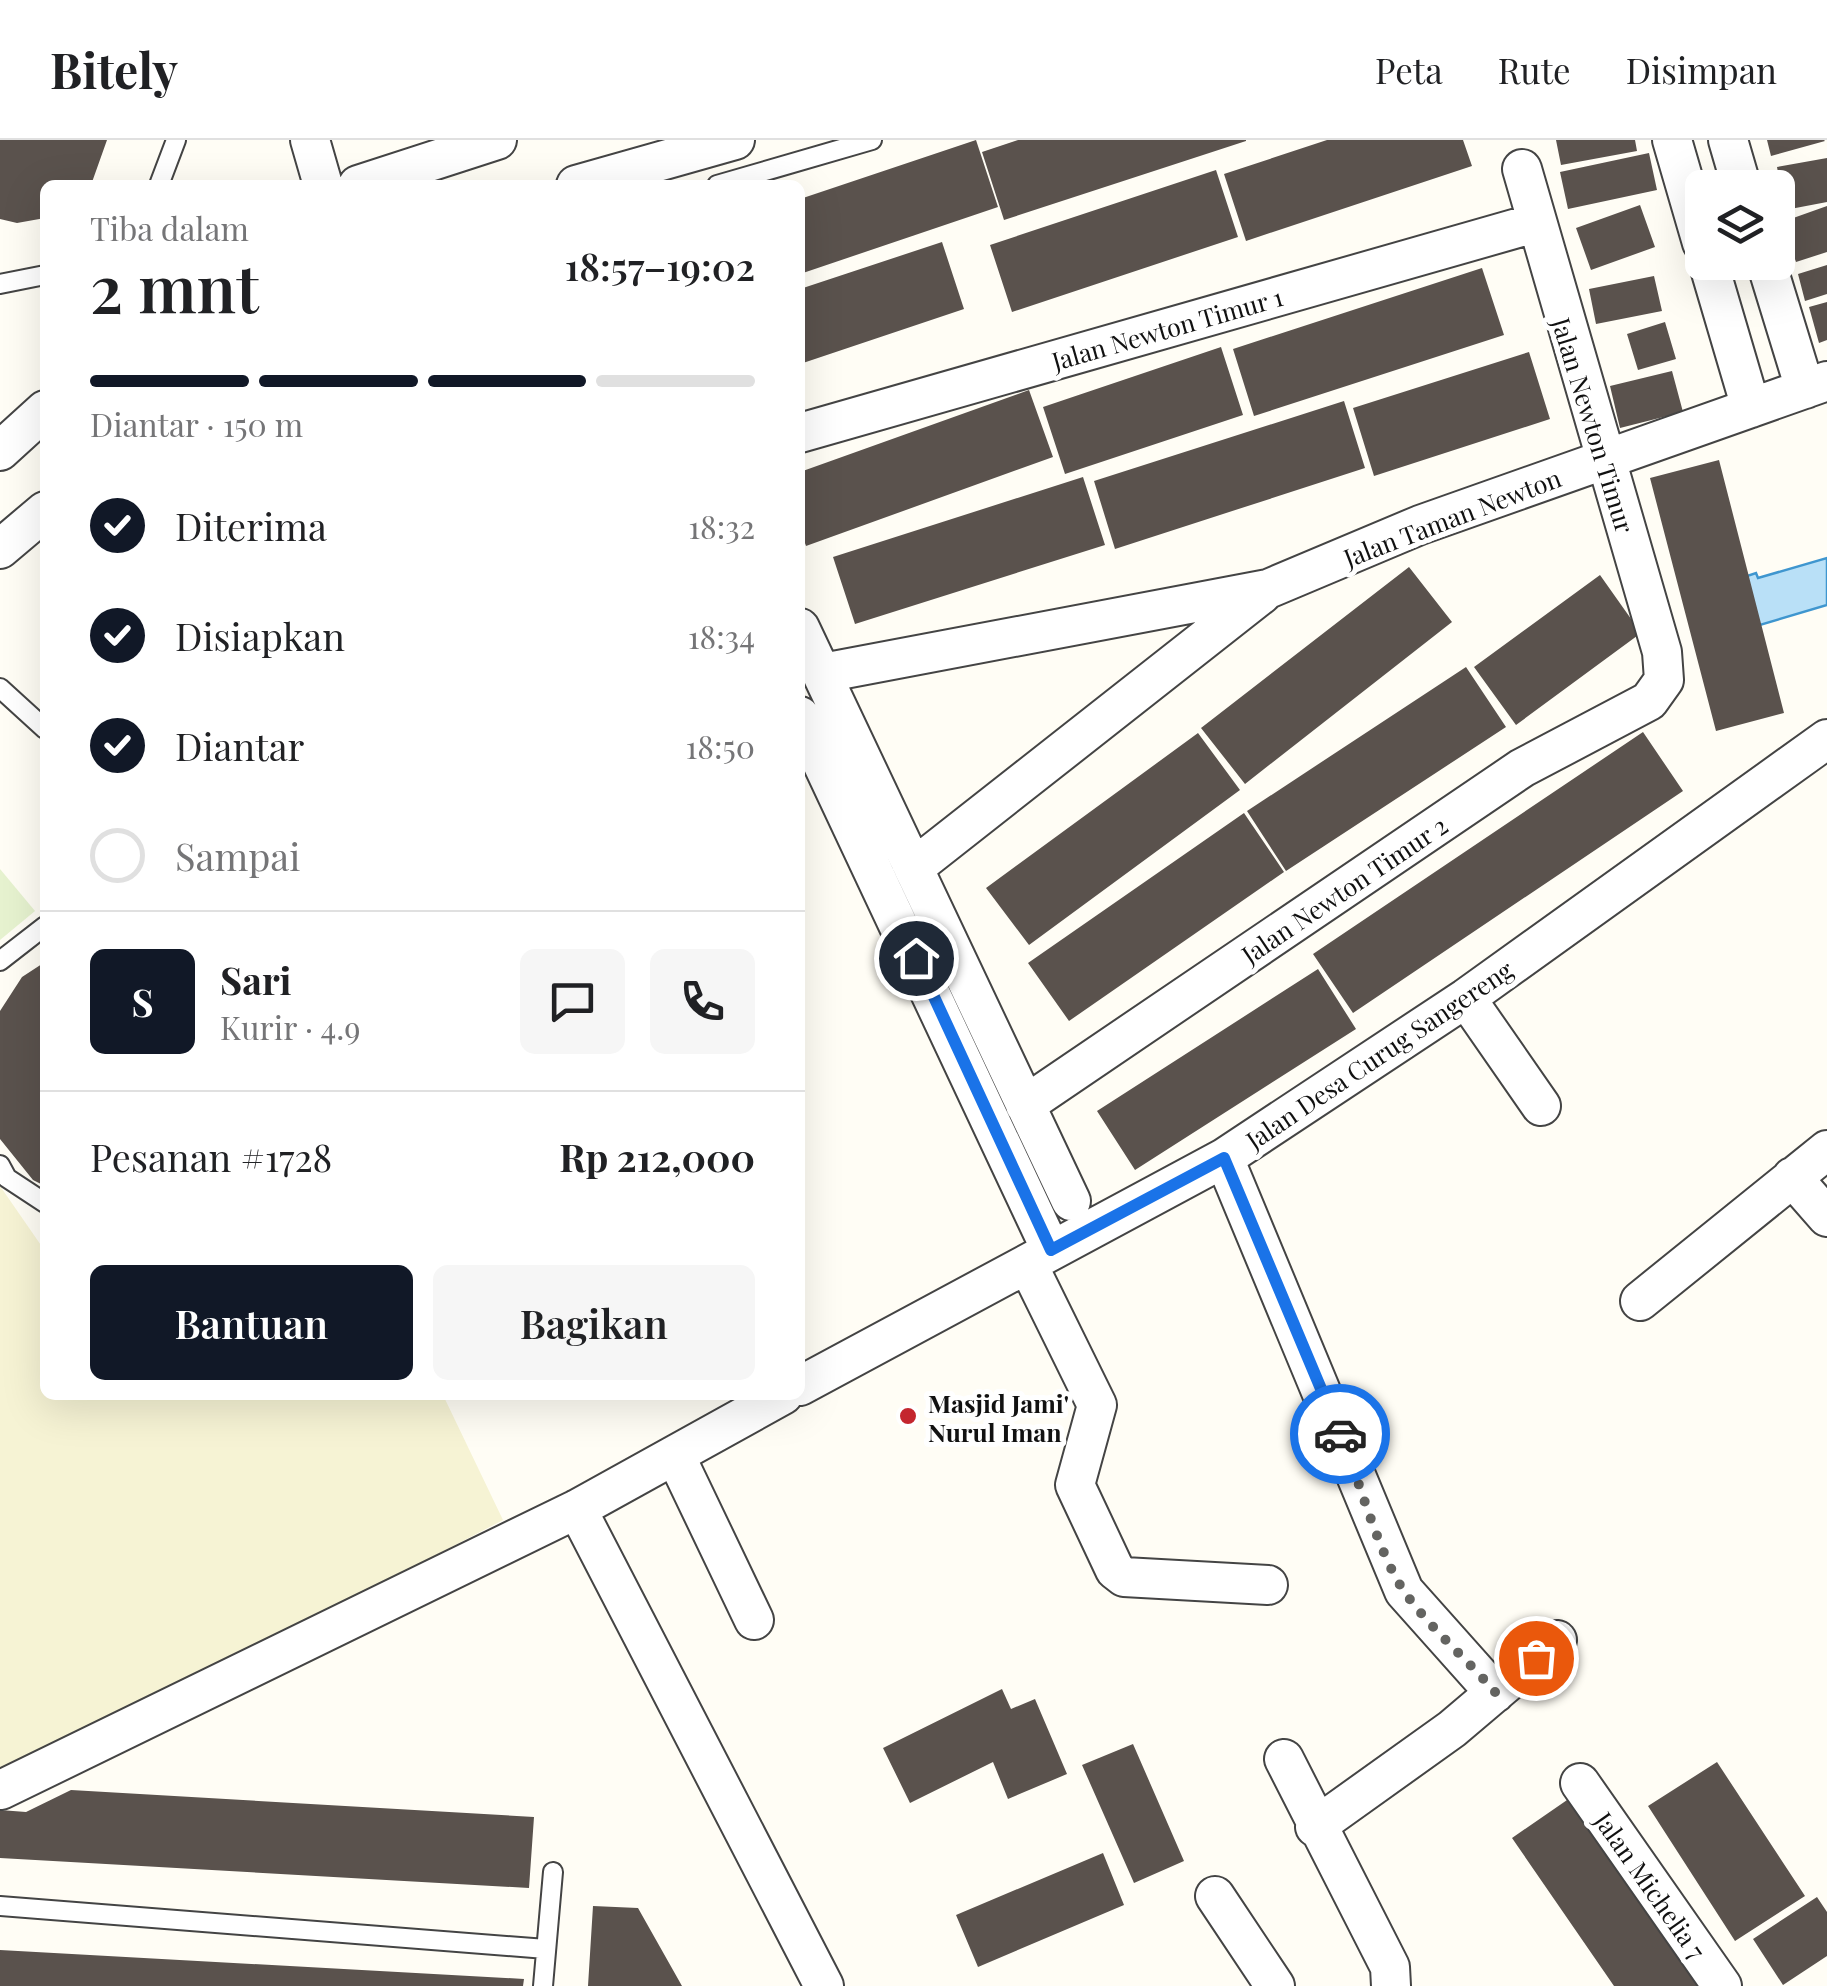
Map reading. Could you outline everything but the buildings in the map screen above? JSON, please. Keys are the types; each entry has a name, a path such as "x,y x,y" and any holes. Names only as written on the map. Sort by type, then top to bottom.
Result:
{"street":[{"path":"310,140 322,180"},
{"path":"382,171 497,140"},
{"path":"610,180 735,140"},
{"path":"1672,140 1685,185"},
{"path":"1728,140 1737,170"},
{"name":"Jalan Newton Timur","path":"1522,170 1662,652 1664,680"},
{"name":"Jalan Newton Timur 1","path":"805,431 1535,223"},
{"path":"1713,280 1751,408"},
{"path":"1773,280 1816,385"},
{"name":"Jalan Taman Newton","path":"824,674 1268,590 1420,524 1816,385"},
{"path":"0,451 40,415"},
{"path":"0,549 40,514"},
{"name":"Jalan Taman Newton","path":"916,866 1268,590"},
{"path":"805,638 1071,1201"},
{"name":"Jalan Newton Timur 2","path":"1025,1105 1522,768 1649,701 1664,680"},
{"path":"805,727 1040,1258 1097,1405 1074,1484 1115,1570 1124,1577 1268,1585"},
{"name":"Jalan Desa Curug Sangereng","path":"805,1383 1224,1158 1466,998 1827,739"},
{"path":"1466,998 1541,1106"},
{"path":"1640,1300 1827,1150"},
{"path":"1224,1158 1404,1592 1495,1692"},
{"path":"1792,1178 1827,1217"},
{"path":"1,1790 576,1509 774,1400"},
{"path":"675,1455 754,1620"},
{"path":"576,1509 824,1986"},
{"path":"1314,1826 1422,1752 1557,1640"},
{"path":"1284,1759 1314,1826 1390,1967 1391,1986"},
{"name":"Jalan Michelia 7","path":"1580,1783 1722,1986"},
{"path":"1216,1896 1275,1986"}],"lane":[{"path":"161,180 176,140"},
{"path":"734,180 872,140"},
{"path":"0,284 40,276"},
{"path":"0,688 40,724"},
{"path":"0,961 40,930"},
{"path":"0,1165 8,1178 40,1200"},
{"path":"542,1986 553,1872"},
{"path":"0,1906 546,1949"}],"shaded area":[{"path":"0,1186 40,1244 40,1400 445,1400 503,1520 0,1783"}],"green space":[{"path":"0,869 35,911 0,940"}],"water":[{"path":"1827,558 1827,605 1716,638 1747,576 1756,573 1758,578"}],"way so far":[{"path":"1340,1434 1391,1565 1404,1592 1423,1615 1495,1692 1536,1658"}],"place":[{"name":"Masjid Jami' Nurul Iman","path":"908,1416"}],"route":[{"path":"916,958 1051,1250 1224,1158 1340,1434"}]}
